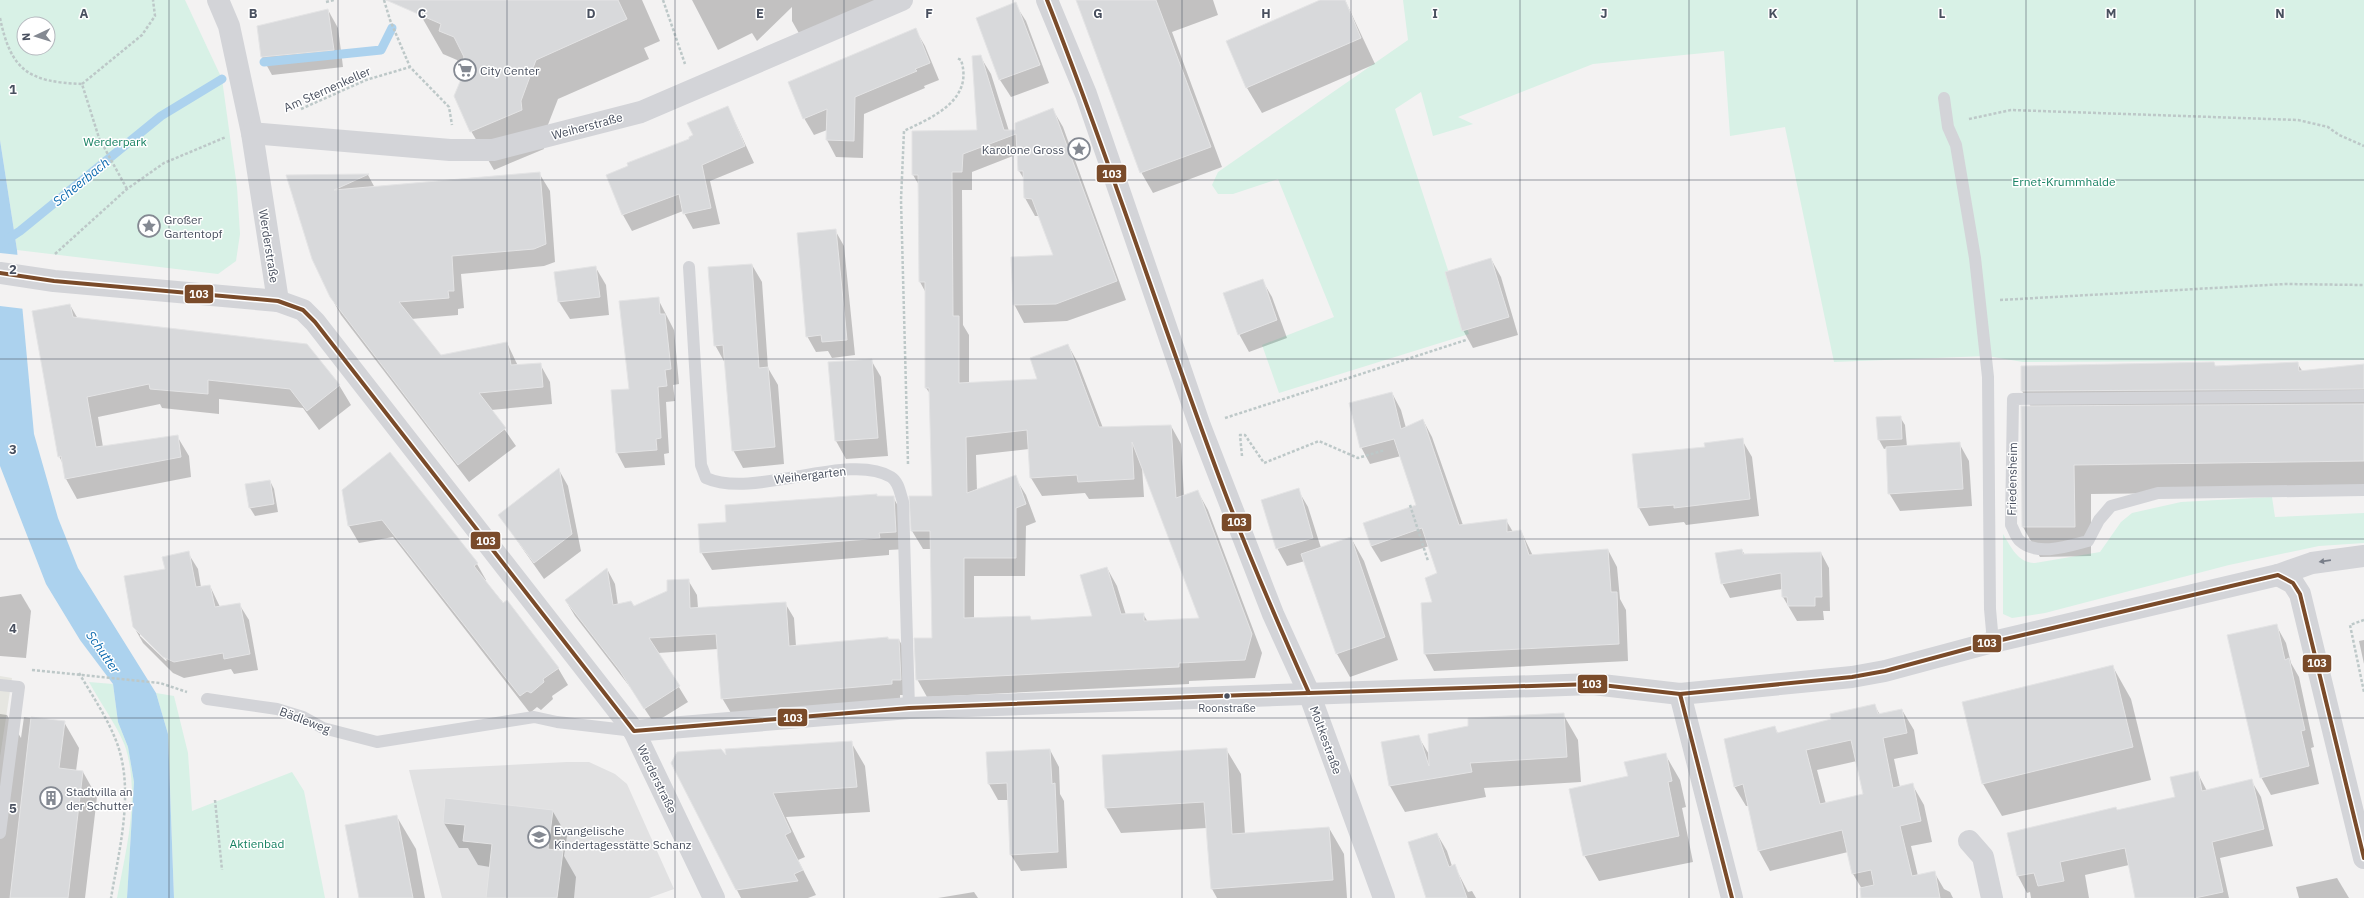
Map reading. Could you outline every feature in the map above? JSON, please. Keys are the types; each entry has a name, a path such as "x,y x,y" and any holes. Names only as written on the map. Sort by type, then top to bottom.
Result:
{"street":[{"name":"Werderstraße","path":"218,0 229,26 252,133 278,301 303,310 314,322 634,731 714,898"},
{"name":"Weiherstraße","path":"252,133 457,151 493,150 634,114 902,0"},
{"name":"Moltkestraße","path":"1047,0 1086,94 1202,431 1273,614 1309,693 1384,898"},
{"path":"0,273 40,279 278,301"},
{"path":"634,731 909,708 1593,684 1680,694 1852,677 1885,671 1993,642 2278,575 2312,563 2364,556"},
{"path":"2278,575 2293,583 2300,594 2364,858"},
{"path":"1680,694 1732,898"},
{"path":"1969,841 1983,857 1992,898"}],"lane":[{"path":"1944,98 1948,127 1956,145 1976,258 1988,377 1990,609 1993,642"},
{"name":"Weihergarten","path":"689,267 701,465 706,478 716,482 750,483 853,470 875,472 891,477 897,484"},
{"name":"Friedensheim","path":"2364,396 2013,399 2011,525 2021,542 2039,550 2067,547 2088,541 2099,520 2111,506 2158,493 2364,490"},
{"path":"897,484 902,502 909,708"},
{"path":"0,685 19,687 0,833"},
{"name":"Bädleweg","path":"207,698 277,708 303,717 323,728 377,742 534,717 557,722 634,731"}],"path":[{"path":"0,18 5,43 15,62 33,75 53,83 82,84 142,35 155,16 153,0"},
{"path":"326,2 334,0"},
{"path":"384,0 390,20 410,67 449,107 457,151"},
{"path":"663,0 694,89"},
{"path":"897,484 908,466 901,200 904,131 950,106 961,87 963,66 961,60 957,58"},
{"name":"Am Sternenkeller","path":"299,110 366,80 410,67"},
{"path":"82,84 99,138 127,189"},
{"path":"1948,127 1974,117 2011,110 2298,120 2328,127 2339,135 2364,146"},
{"path":"54,255 127,189 164,162 230,136 252,133"},
{"path":"1980,301 2285,284 2364,285"},
{"path":"1245,410 1466,340"},
{"path":"1239,461 1242,460 1240,435 1245,435 1264,463 1319,441 1358,458 1385,450"},
{"path":"1410,505 1428,561"},
{"path":"2364,620 2350,625 2364,692"},
{"path":"24,669 153,682 207,698"},
{"path":"79,674 105,718 118,747 124,785 120,842 111,898"},
{"path":"215,800 222,870"}],"shaded area":[{"path":"0,676 12,678 0,757"},
{"name":"Evangelische Kindertagesstätte Schanz","path":"589,762 615,774 627,784 674,889 649,898 442,898 409,770"}],"green space":[{"name":"Werderpark","path":"0,0 185,0 222,79 237,187 240,234 236,261 218,274 17,250 0,140"},
{"name":"Ernet-Krummhalde","path":"1403,0 2364,0 2364,360 2023,362 1987,356 1834,362 1785,127 1730,136 1724,51 1593,64 1458,117 1473,124 1433,136 1421,92 1395,109 1469,334 1279,393 1262,345 1334,317 1278,179 1233,194 1218,194 1212,185 1218,172 1408,40"},
{"path":"2272,497 2275,517 2364,513 2364,543 2319,546 2229,565 2045,613 2012,618 2003,614 2003,534 2012,549 2020,557 2029,562 2035,563 2100,552 2121,522 2132,513 2181,502"},
{"path":"89,682 113,684 118,722 128,747 134,782 127,898 117,898 132,805 130,767 123,742"},
{"name":"Aktienbad","path":"156,693 174,696 188,753 192,811 292,772 304,791 325,898 174,898 168,734"}],"water":[{"name":"Schutter","path":"0,140 17,250 34,434 58,518 78,568 156,693 168,734 174,898 127,898 134,782 128,747 118,722 113,684 80,640 46,584 0,466"}],"pier":[{"path":"0,253 19,255 25,309 0,306"}],"building":[{"path":"386,0 618,0 627,19 536,60 521,101 522,110 470,132 454,96 462,77 456,75 464,57 454,37 439,31 441,24"},
{"path":"1076,0 1156,0 1211,147 1140,173"},
{"path":"1320,0 1345,0 1361,38 1246,88 1226,41"},
{"path":"1016,2 1040,65 999,80 976,18"},
{"path":"328,9 334,50 261,57 257,26"},
{"path":"916,28 930,63 915,69 917,71 855,97 854,141 826,140 827,109 803,119 788,82"},
{"path":"981,55 1004,130 1015,130 1015,123 1053,108 1117,281 1056,304 1013,305 1011,257 1053,255 1032,199 1024,198 1023,171 1018,171 1016,134 963,154 962,172 952,172 953,316 959,316 959,383 1037,379 1030,358 1068,344 1099,427 1171,425 1176,498 1198,490 1252,634 1245,660 1179,663 1179,667 916,680 914,638 932,638 930,531 911,531 909,496 932,496 929,388 925,388 925,282 919,282 918,175 912,175 912,131 977,130 972,56","holes":["1027,430 1030,478 1077,475 1078,482 1134,479 1132,442 1199,618 1144,621 1144,613 1121,614 1107,567 1080,575 1092,616 1031,620 1030,616 964,618 964,558 1016,558 1016,508 1026,504 1016,475 967,493 966,437"]},
{"path":"728,106 745,146 702,165 711,208 683,214 679,194 622,215 606,175 628,166 627,163 689,139 689,137 693,135 687,123"},
{"path":"540,172 546,244 534,249 452,256 454,291 448,291 449,298 399,302 441,355 507,342 511,365 541,363 543,387 479,393 506,428 458,465 330,297 312,259 286,175 369,174 334,190"},
{"path":"836,229 847,340 822,342 821,335 806,337 797,233"},
{"path":"1491,258 1509,317 1462,331 1445,272"},
{"path":"752,264 759,368 768,367 775,447 732,451 723,345 714,346 708,267"},
{"path":"596,266 600,297 558,302 554,272"},
{"path":"1263,279 1277,320 1238,335 1223,293"},
{"path":"659,297 660,314 665,314 671,369 665,370 667,386 658,387 661,438 656,439 657,450 616,453 611,390 629,389 619,301"},
{"path":"70,304 73,317 307,344 340,385 307,411 290,389 208,380 208,394 150,389 149,384 87,397 96,447 178,435 181,457 65,479 61,456 58,457 32,311"},
{"path":"872,359 878,438 835,441 828,362"},
{"path":"2214,362 2215,366 2298,362 2299,371 2364,364 2364,389 2021,391 2021,366"},
{"path":"1392,392 1401,429 1423,419 1459,525 1507,519 1507,532 1521,530 1529,555 1608,549 1611,592 1617,592 1619,644 1424,654 1421,603 1432,602 1425,578 1437,573 1422,528 1371,546 1363,523 1416,505 1394,439 1360,448 1349,403"},
{"path":"2364,404 2364,461 2074,465 2075,527 2022,527 2021,406"},
{"path":"1901,416 1902,439 1878,440 1876,417"},
{"path":"1743,438 1750,499 1674,508 1674,505 1638,508 1632,454 1705,447 1704,443"},
{"path":"1960,442 1963,489 1888,494 1886,447"},
{"path":"390,452 478,563 474,566 503,603 507,600 559,668 543,679 544,682 531,693 527,691 520,696 382,520 348,526 342,490"},
{"path":"559,468 572,534 534,563 498,515"},
{"path":"270,480 274,504 249,508 245,484"},
{"path":"1299,488 1313,538 1276,549 1261,500"},
{"path":"877,494 877,496 894,496 896,532 879,533 880,538 700,553 698,524 726,522 725,505"},
{"path":"1351,537 1385,637 1336,654 1301,554"},
{"path":"1742,549 1743,554 1821,552 1822,597 1815,597 1815,606 1788,606 1787,597 1782,597 1781,573 1721,584 1715,553"},
{"path":"189,551 196,587 210,585 215,607 240,603 250,654 224,659 223,653 174,662 163,657 133,627 124,576 165,569 162,557"},
{"path":"607,568 613,605 631,601 634,606 667,591 667,580 689,579 690,608 786,602 789,646 888,637 888,639 899,639 901,680 892,680 892,684 721,699 716,634 649,638 680,686 644,709 620,671 565,600"},
{"path":"2277,624 2285,660 2289,658 2305,730 2301,731 2309,766 2260,778 2227,635"},
{"path":"2113,665 2133,747 1982,784 1962,702"},
{"path":"1875,704 1878,714 1902,709 1907,733 1883,738 1893,788 1913,783 1921,821 1900,826 1912,876 1935,871 1940,898 1861,898 1860,888 1874,885 1871,870 1852,874 1842,830 1758,851 1743,784 1734,787 1724,739 1775,726 1777,733 1831,719 1830,714","holes":["1851,740 1863,794 1820,804 1806,750"]},
{"path":"1564,713 1567,757 1470,763 1472,772 1389,786 1381,742 1419,735 1429,766 1428,734 1468,726 1468,718"},
{"name":"Stadtvilla an der Schutter","path":"31,717 65,721 59,768 83,771 68,898 10,898"},
{"path":"852,741 857,787 773,793 791,832 785,835 803,870 794,874 798,881 736,890 671,763 677,752 721,749 726,755 725,749"},
{"path":"1227,748 1232,834 1329,827 1333,880 1211,889 1204,802 1105,808 1102,755"},
{"path":"1050,749 1052,784 1055,783 1058,852 1010,855 1007,783 988,784 986,752"},
{"path":"1666,753 1672,781 1668,782 1679,836 1583,856 1569,789 1628,776 1624,762"},
{"path":"2198,771 2202,791 2252,779 2264,829 2212,842 2223,892 2195,898 2135,898 2125,848 2060,862 2064,881 2038,886 2034,873 2017,876 2007,833 2116,807 2117,810 2175,797 2170,777"},
{"path":"445,798 553,810 548,849 563,851 557,898 486,898 492,844 463,841 465,825 443,823"},
{"path":"397,815 413,898 359,898 345,825"},
{"path":"1437,833 1449,867 1455,864 1467,898 1426,898 1408,842"}],"waterway":[{"name":"Scheerbach","path":"264,62 381,50 392,28"},
{"name":"Scheerbach","path":"0,244 20,231 161,116 222,79"}],"transit line":[{"name":"103","path":"1047,0 1093,122 1224,490 1265,592 1309,693"},
{"name":"103","path":"0,273 54,281 278,301 303,310 315,322 634,731 909,708 1245,695 1593,684 1680,694 1852,677 1885,671 1993,642 2278,575 2293,583 2300,594 2364,858"},
{"name":"103","path":"1680,694 1732,898"}],"place":[{"name":"City Center","path":"465,70"},
{"name":"Karolone Gross","path":"1079,149"},
{"name":"Großer Gartentopf","path":"149,226"},
{"name":"Roonstraße","path":"1227,696"},
{"name":"Stadtvilla an der Schutter","path":"51,798"},
{"name":"Evangelische Kindertagesstätte Schanz","path":"539,837"}]}
